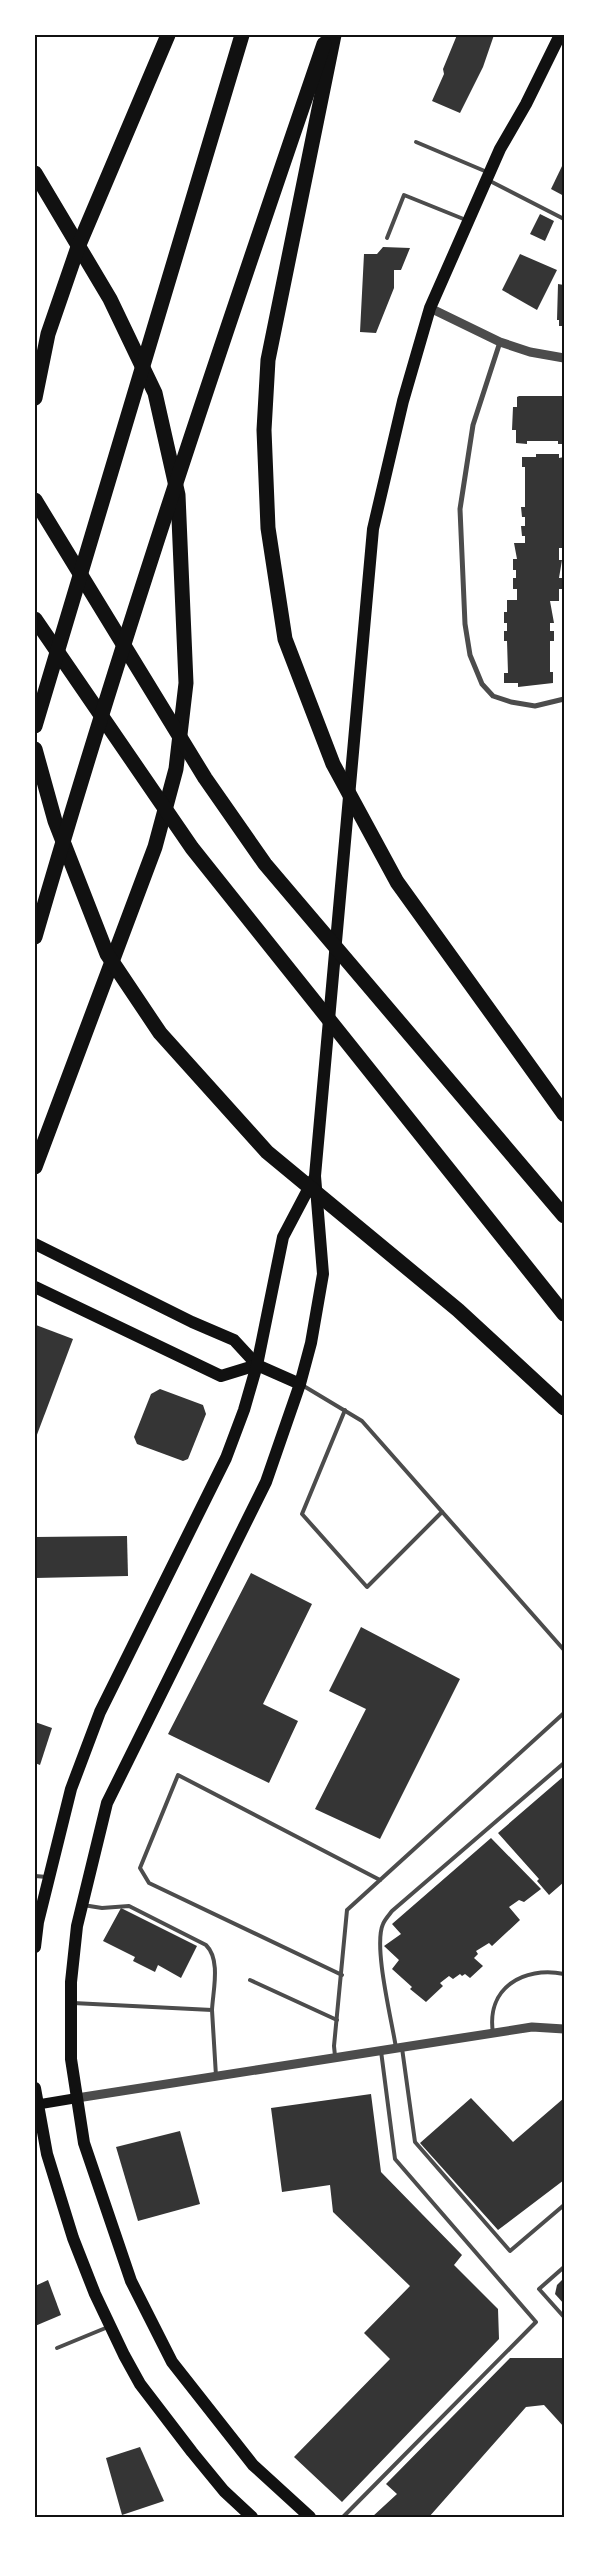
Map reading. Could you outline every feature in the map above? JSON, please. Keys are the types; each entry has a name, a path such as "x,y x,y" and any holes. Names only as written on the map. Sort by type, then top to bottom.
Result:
{"highway":[{"path":"35,398 48,334 75,256 168,35"},
{"path":"35,726 242,35"},
{"path":"35,937 64,836 229,323 327,35"},
{"path":"334,35 268,360 264,430 268,528 285,639 333,764 397,882 564,1114"},
{"path":"35,173 110,299 155,393 178,495 186,683 176,769 155,847 129,921 35,1167"},
{"path":"35,500 205,778 265,864 564,1216"},
{"path":"35,619 192,848 564,1314"},
{"path":"35,749 55,821 106,954 160,1033 266,1152 458,1310 564,1408"}],"main road":[{"path":"310,2517 253,2465 172,2362 131,2281 110,2225 84,2143 70,2059 70,1982 77,1926 107,1803 266,1482 300,1384 311,1343 323,1274 315,1176 373,529 402,401 430,308 488,176 560,35"},
{"path":"35,1947 38,1922 71,1789 100,1712 226,1458 244,1410 257,1365 283,1237 315,1176"},
{"path":"35,1244 192,1322 234,1340 257,1365 300,1384"},
{"path":"35,1287 221,1376 257,1365"},
{"path":"35,2088 36,2105 46,2154 73,2238 110,2326 140,2384 224,2491 252,2517"},
{"path":"36,2105 77,2098"}],"street":[{"path":"430,308 500,342 530,352 564,358"},
{"path":"500,342 473,425 460,509 465,624 470,655 482,684 493,696 511,702 535,706 564,699"},
{"path":"77,2098 532,2027 564,2029"}],"lane":[{"path":"416,142 488,176 564,219"},
{"path":"387,238 404,195 468,221"},
{"path":"300,1384 362,1421 564,1650"},
{"path":"345,1410 302,1514 367,1587 442,1512"},
{"path":"336,2058 334,2046 347,1910 564,1712"},
{"path":"564,1763 392,1911 383,1924 380,1938 381,1956 415,2142 510,2252 564,2205"},
{"path":"342,1975 149,1883 140,1868 157,1821 178,1774 380,1880"},
{"path":"35,1876 49,1876"},
{"path":"82,1905 102,1908 129,1906 206,1945 212,1951 214,1958 212,2010 216,2076"},
{"path":"493,2033 492,2022 500,1992 531,1972 564,1974"},
{"path":"250,1980 337,2020"},
{"path":"71,2003 212,2010"},
{"path":"343,2517 536,2322 395,2159 381,2050"},
{"path":"564,2267 539,2288 564,2317"},
{"path":"57,2348 110,2326"}],"building":[{"path":"457,35 494,35 483,67 460,113 432,101 444,74 443,69"},
{"path":"564,162 564,196 551,189"},
{"path":"540,214 554,221 545,241 530,234"},
{"path":"383,247 410,248 401,270 394,270 394,288 376,333 360,332 364,254 377,254"},
{"path":"520,254 557,270 537,310 502,290"},
{"path":"558,284 564,285 564,326 559,326 559,320 557,320"},
{"path":"564,396 564,444 558,444 558,441 527,441 527,444 516,443 516,430 512,430 513,407 517,407 517,397"},
{"path":"536,454 559,454 559,458 564,457 564,548 559,548 559,560 562,560 559,578 562,578 562,589 559,589 559,601 550,601 554,623 550,623 550,631 554,631 554,641 550,641 550,672 553,672 553,683 518,687 518,683 504,683 504,673 508,673 507,641 504,641 504,631 507,631 507,623 504,623 504,612 507,612 507,600 517,600 517,589 513,589 513,578 516,578 516,570 513,570 513,559 517,559 514,543 525,543 525,536 522,536 521,526 525,526 525,517 522,517 521,507 525,507 525,467 522,467 522,457 536,457"},
{"path":"36,1325 73,1339 35,1440 35,1327"},
{"path":"160,1389 203,1405 206,1414 188,1459 183,1461 137,1444 134,1437 151,1394"},
{"path":"127,1536 128,1576 35,1578 35,1537"},
{"path":"251,1573 312,1604 263,1704 298,1721 269,1783 168,1734"},
{"path":"361,1627 460,1679 380,1839 315,1809 366,1709 329,1691"},
{"path":"35,1722 52,1728 40,1765 35,1763"},
{"path":"564,1776 564,1882 549,1895 537,1881 539,1879 498,1833"},
{"path":"491,1838 541,1889 524,1902 519,1900 509,1907 520,1920 492,1946 489,1943 476,1951 478,1954 474,1958 483,1966 470,1978 465,1974 462,1976 460,1974 453,1979 449,1976 440,1983 443,1986 426,2002 410,1989 412,1987 392,1969 399,1960 384,1946 401,1934 392,1924"},
{"path":"121,1908 197,1946 181,1978 158,1965 155,1972 133,1961 135,1957 103,1941"},
{"path":"371,2094 381,2172 462,2255 454,2265 498,2309 499,2339 342,2502 294,2457 390,2359 364,2333 410,2286 333,2212 330,2185 282,2192 271,2108"},
{"path":"471,2098 513,2142 564,2098 564,2180 498,2230 420,2143"},
{"path":"180,2131 200,2204 138,2221 116,2147"},
{"path":"564,2278 564,2304 555,2294 557,2285"},
{"path":"48,2280 61,2315 35,2326 35,2286"},
{"path":"510,2358 564,2358 564,2427 544,2405 526,2407 429,2517 372,2517 397,2494 386,2484"},
{"path":"140,2447 164,2501 122,2515 106,2458"}]}
